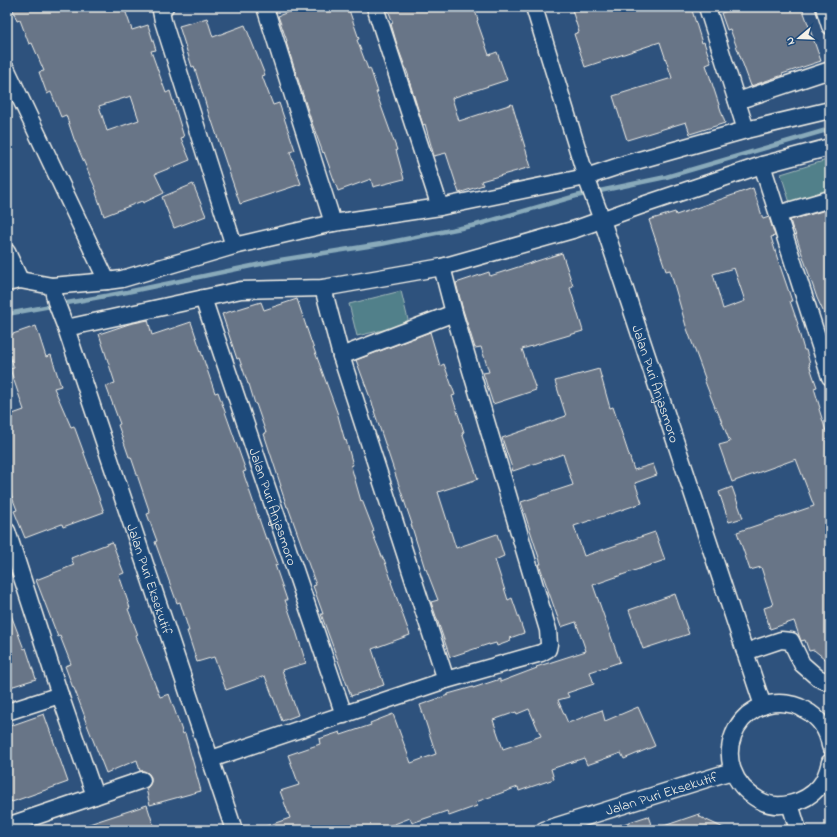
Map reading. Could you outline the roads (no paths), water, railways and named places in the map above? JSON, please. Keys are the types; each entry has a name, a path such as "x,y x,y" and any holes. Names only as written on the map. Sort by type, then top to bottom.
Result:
{"street":[{"path":"164,7 161,11 163,21 234,246"},
{"path":"265,7 332,222"},
{"path":"375,7 440,207"},
{"name":"Jalan Puri Anjasmoro","path":"534,7 587,180 600,215 763,706"},
{"path":"707,7 746,130"},
{"path":"824,7 830,26"},
{"path":"7,70 107,281"},
{"path":"737,101 830,70"},
{"path":"7,252 14,282 52,286 122,279 234,246 332,222 440,207 587,180 625,164 746,130 830,110"},
{"path":"65,325 241,290 323,288 442,266 576,229 600,215 640,206 762,165 830,147"},
{"path":"762,165 830,377"},
{"path":"778,214 830,199"},
{"path":"211,760 446,680 541,653 548,649 548,630 454,313 442,266"},
{"name":"Jalan Puri Eksekutif","path":"52,286 56,303 65,325 234,830"},
{"path":"323,288 341,356 446,680"},
{"name":"Jalan Puri Anjasmoro","path":"203,298 344,715"},
{"path":"341,356 454,313"},
{"path":"7,531 60,695 95,796"},
{"path":"745,652 782,640 791,641 802,664 818,678 830,683"},
{"path":"7,712 60,695"},
{"path":"830,741 822,724 810,712 795,705 779,703 763,706 749,713 738,725 732,739 729,755 732,770 739,784 749,794 762,802 776,805 790,804 807,798 820,787 828,772 830,762"},
{"name":"Jalan Puri Eksekutif","path":"544,830 732,770"},
{"path":"7,826 142,780"},
{"path":"790,804 798,830"}],"waterway":[{"path":"7,314 127,292 280,260 381,244 476,225 576,196 666,177 830,129"}]}
